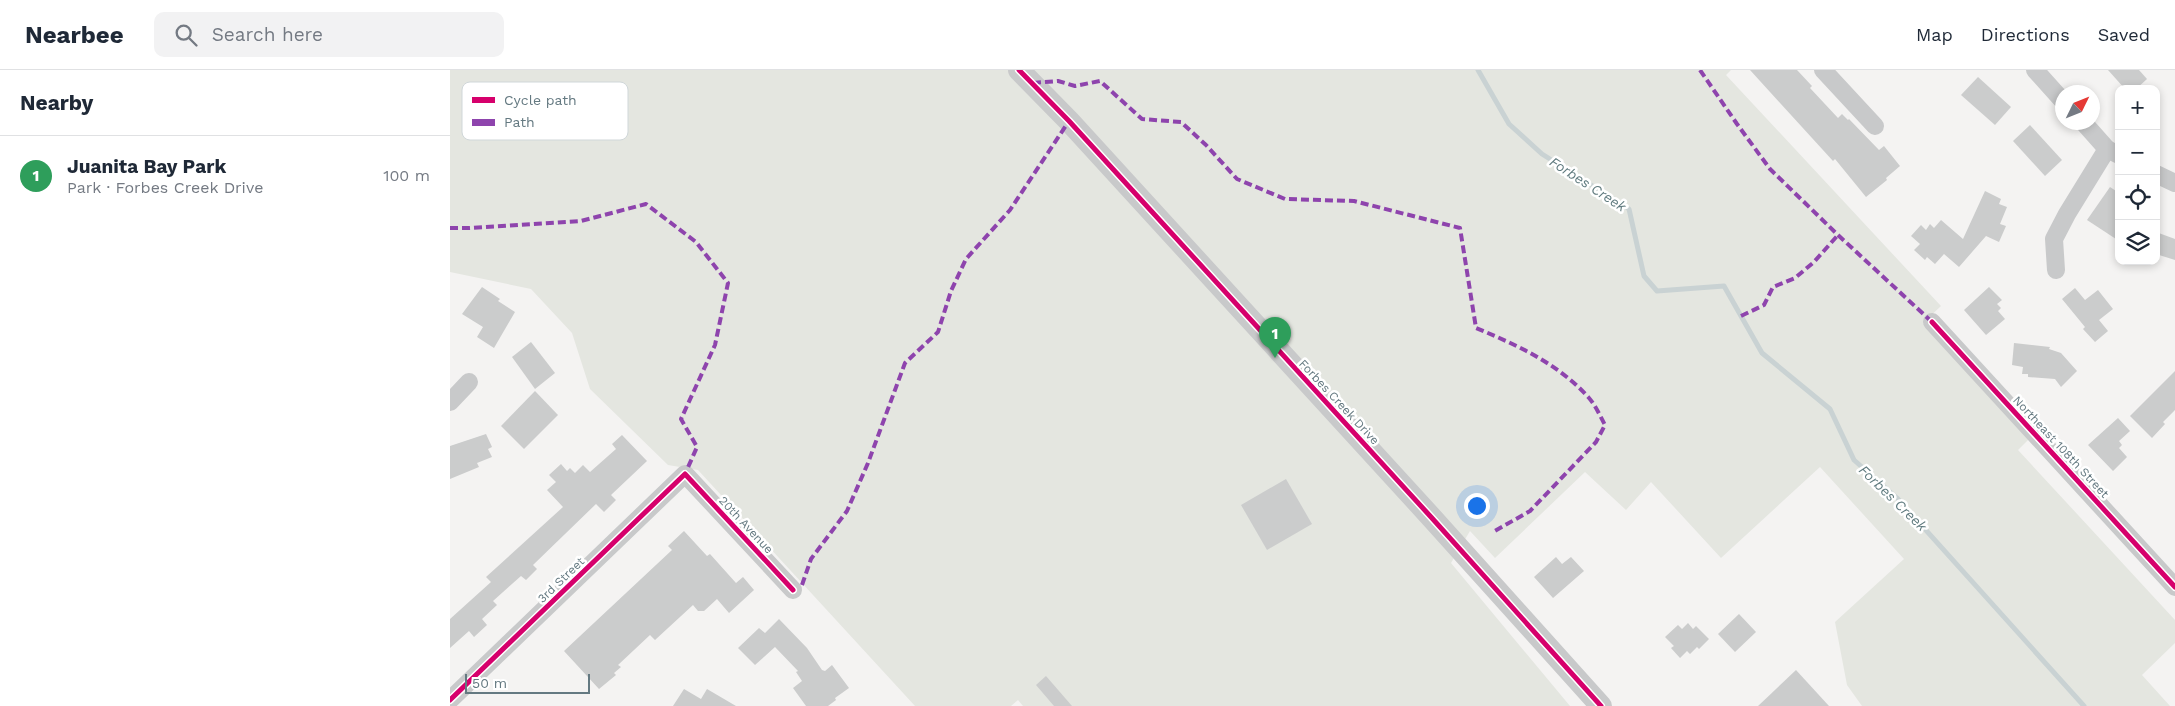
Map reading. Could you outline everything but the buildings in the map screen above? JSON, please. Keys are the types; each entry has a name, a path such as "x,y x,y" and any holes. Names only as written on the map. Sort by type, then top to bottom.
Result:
{"street":[{"name":"Forbes Creek Drive","path":"1019,70 1069,121 1601,706"},
{"path":"1824,70 1875,126"},
{"path":"2036,70 2055,92"},
{"path":"2056,270 2054,239 2067,214 2113,152 2091,130"},
{"path":"2158,175 2175,183"},
{"name":"Northeast 108th Street","path":"1932,322 2175,586"},
{"path":"450,402 469,382"},
{"name":"20th Avenue","path":"685,474 793,590"},
{"name":"3rd Street","path":"450,700 685,474"}],"shaded area":[{"path":"450,70 1731,70 1726,75 1941,306 1923,323 2030,438 2018,450 2175,620 2175,643 2142,675 2170,706 1862,706 1847,685 1835,622 1904,559 1820,467 1721,558 1651,482 1626,510 1585,472 1495,558 1470,531 1451,563 1570,706 1023,706 1018,700 1011,706 915,706 698,470 668,465 590,389 572,333 531,289 450,272"}],"waterway":[{"name":"Forbes Creek","path":"1478,70 1509,124 1542,154 1629,209 1644,276 1657,291 1724,286 1762,353 1830,409 1854,460 1897,498 2084,706"}],"marked path":[{"path":"1700,70 1770,169 1932,322"},
{"path":"1033,83 1058,81 1075,86 1100,81 1142,119 1181,122 1206,145 1237,179 1285,199 1354,201 1460,228 1476,328 1507,341 1551,365 1589,398 1605,425 1596,442 1530,511 1493,532"},
{"path":"802,585 811,559 847,511 868,463 905,363 938,332 951,291 966,259 1010,210 1069,121"},
{"path":"450,228 581,221 646,204 696,242 728,283 715,345 681,419 697,447 685,474"},
{"path":"1741,316 1764,305 1773,287 1795,278 1814,262 1838,235"}],"cycle path":[{"path":"1019,70 1069,121 1601,706"},
{"path":"1932,322 2175,587"},
{"path":"450,700 685,474 793,590"}],"place":[{"name":"Juanita Bay Park","path":"1275,358"}]}
